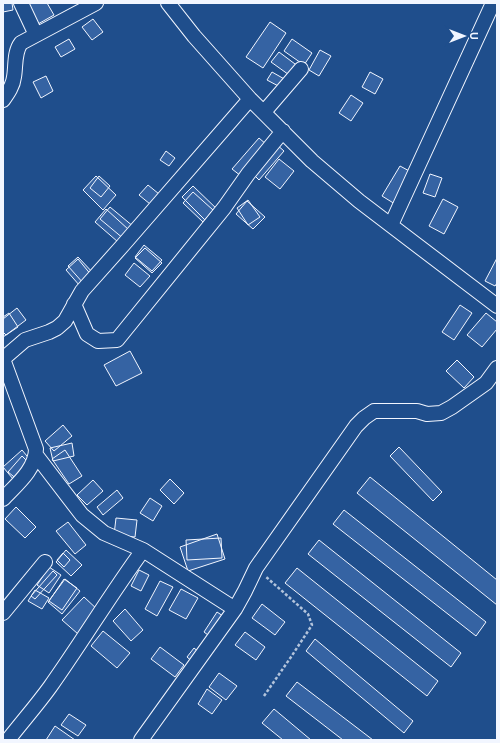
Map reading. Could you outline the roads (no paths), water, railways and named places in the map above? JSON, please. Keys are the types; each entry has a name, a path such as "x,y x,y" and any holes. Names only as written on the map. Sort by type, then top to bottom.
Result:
{"street":[{"path":"21,3 36,35"},
{"path":"3,100 9,92 14,79 18,47 21,43 96,3"},
{"path":"168,3 194,36 250,99 312,161 359,201 497,306"},
{"path":"391,225 493,3"},
{"path":"264,112 301,69"},
{"path":"3,499 35,460 36,449 34,440 3,359 24,340 57,328 65,321 82,291 250,99"},
{"path":"74,304 87,334 98,341 117,340 224,208 248,174 283,131"},
{"path":"141,740 235,609 256,568 338,452 364,418 374,411 417,411 427,414 441,413 486,383 497,368"},
{"path":"36,455 82,515 104,533 143,550 235,609"},
{"path":"8,740 49,687 143,550"},
{"path":"3,613 45,562"}]}
